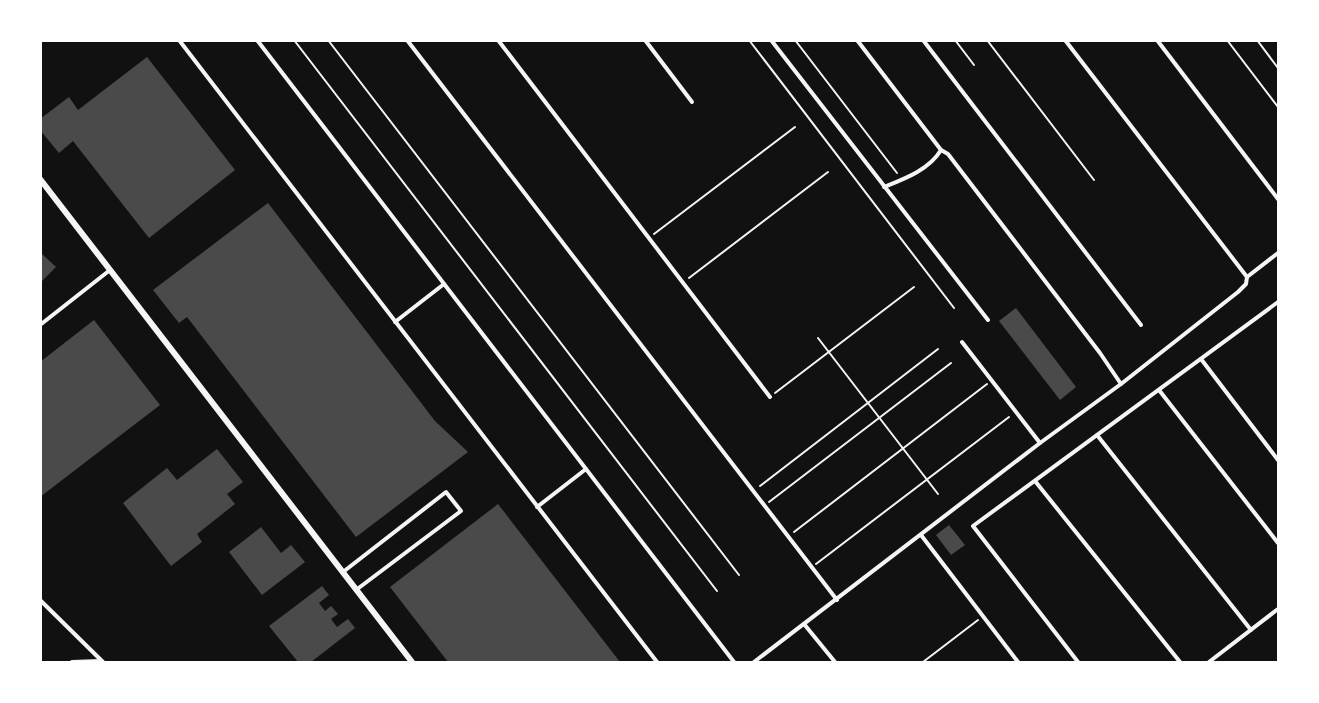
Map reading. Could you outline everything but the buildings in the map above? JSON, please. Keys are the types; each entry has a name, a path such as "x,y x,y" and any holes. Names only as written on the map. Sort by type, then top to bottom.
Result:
{"street":[{"path":"40,179 412,663"}],"lane":[{"path":"179,40 657,663"},
{"path":"257,40 734,663"},
{"path":"407,40 837,600"},
{"path":"498,40 770,397"},
{"path":"645,40 692,102"},
{"path":"771,40 988,320"},
{"path":"857,40 1101,353 1120,384"},
{"path":"923,40 1141,325"},
{"path":"1065,40 1247,277"},
{"path":"1157,40 1278,199"},
{"path":"884,187 921,170 934,160 941,150"},
{"path":"754,663 1238,292 1246,284 1247,277 1278,253"},
{"path":"40,325 110,270"},
{"path":"395,322 444,284"},
{"path":"1078,663 973,526 1278,302"},
{"path":"962,342 1040,443"},
{"path":"1201,359 1278,460"},
{"path":"1159,390 1278,543"},
{"path":"1097,435 1251,630"},
{"path":"537,507 586,469"},
{"path":"1035,481 1180,663"},
{"path":"342,572 446,492 460,511 356,590"},
{"path":"921,536 1018,663"},
{"path":"40,600 102,662"},
{"path":"1209,663 1278,609"},
{"path":"804,624 835,663"},
{"path":"72,663 102,662"}],"path":[{"path":"294,40 717,591"},
{"path":"328,40 739,575"},
{"path":"748,40 954,308"},
{"path":"795,40 902,180"},
{"path":"955,40 974,65"},
{"path":"987,40 1094,180"},
{"path":"1227,40 1278,107"},
{"path":"1257,40 1278,68"},
{"path":"649,238 795,127"},
{"path":"683,283 828,172"},
{"path":"770,397 914,286"},
{"path":"818,338 938,494"},
{"path":"753,491 938,349"},
{"path":"765,506 951,363"},
{"path":"788,537 992,380"},
{"path":"812,567 1009,417"},
{"path":"923,663 984,617"}]}
